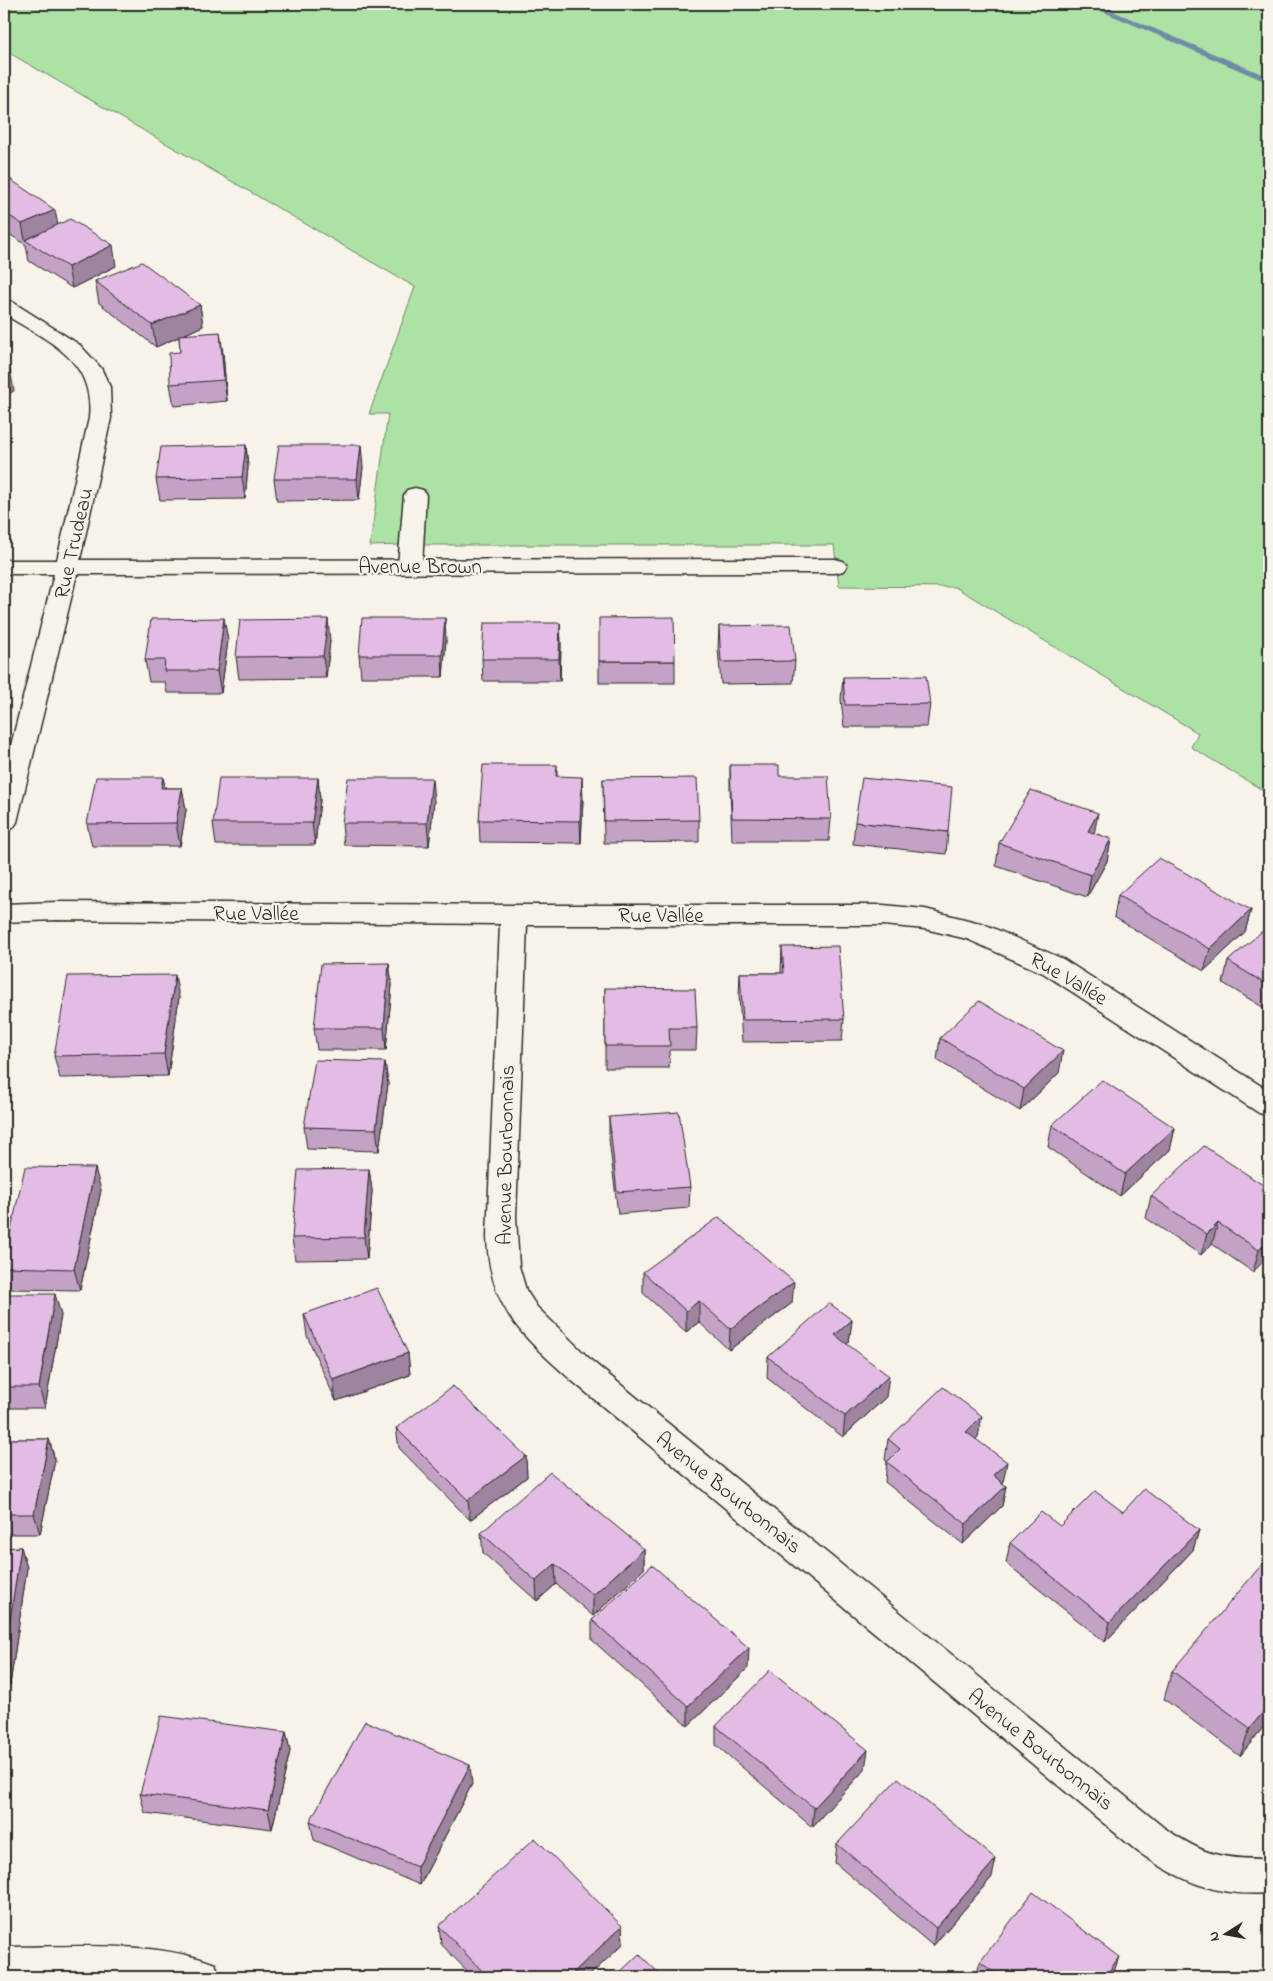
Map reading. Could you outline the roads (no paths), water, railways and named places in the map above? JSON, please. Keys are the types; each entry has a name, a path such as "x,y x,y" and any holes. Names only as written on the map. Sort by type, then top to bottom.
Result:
{"street":[{"name":"Rue Trudeau","path":"4,305 68,346 86,362 100,389 100,418 67,567 4,822"},
{"path":"410,566 415,495"},
{"name":"Avenue Brown","path":"4,567 835,566"},
{"name":"Rue Vallée","path":"4,913 57,911 514,915 883,915 925,920 974,931 1053,966 1269,1105"},
{"name":"Avenue Bourbonnais","path":"514,915 501,1217 503,1260 512,1292 528,1318 582,1371 1150,1839 1178,1859 1210,1874 1241,1878 1269,1876"},
{"path":"4,1965 138,1966 202,1977"}],"waterway":[{"path":"1089,4 1269,80"}]}
